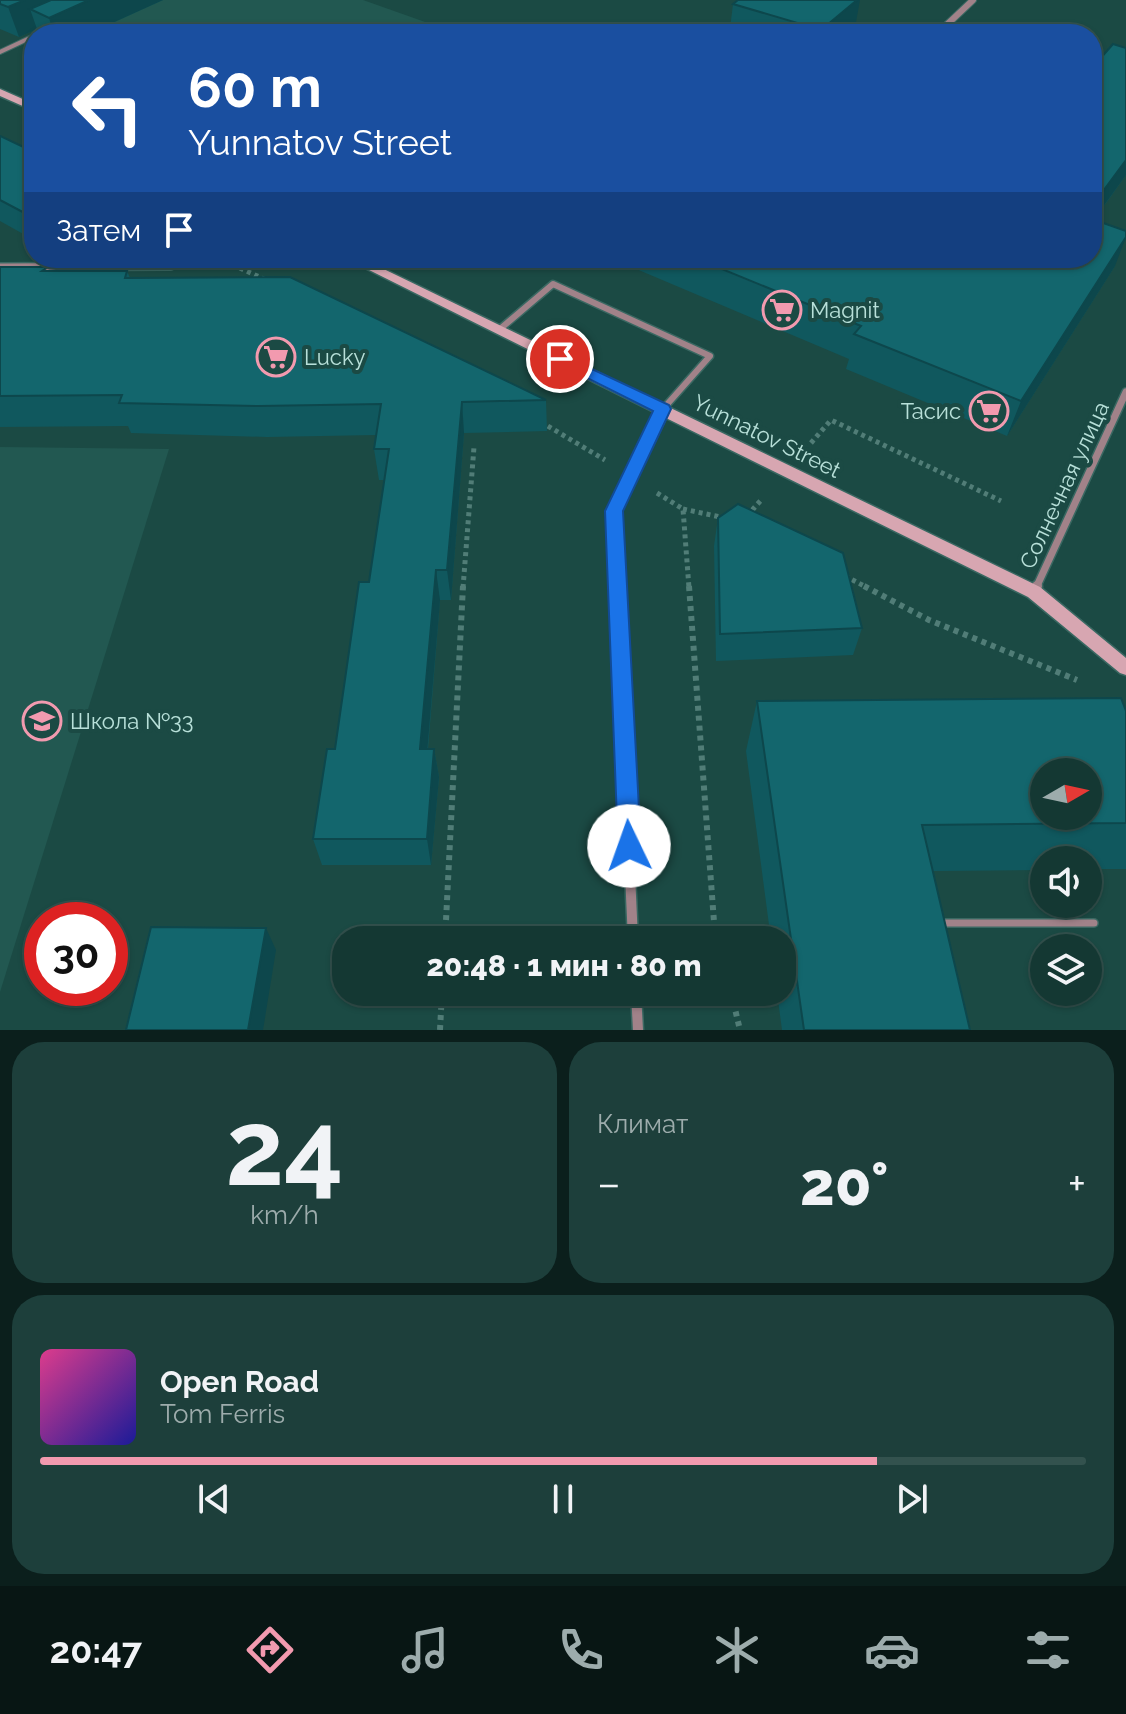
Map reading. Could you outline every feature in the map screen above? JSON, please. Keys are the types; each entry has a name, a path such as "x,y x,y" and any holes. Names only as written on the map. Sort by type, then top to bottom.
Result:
{"street":[{"path":"948,24 973,0"},
{"path":"0,92 24,103"},
{"path":"0,267 24,267"},
{"name":"Yunnatov Street","path":"372,268 1034,592 1126,668"},
{"name":"Солнечная улица","path":"1034,592 1126,392"},
{"path":"632,926 614,511 663,409"},
{"path":"637,1006 638,1030"}],"lane":[{"path":"0,52 24,41"},
{"path":"500,329 553,284 710,356 663,409"},
{"path":"935,938 931,923 1094,923"}],"path":[{"path":"240,268 268,281"},
{"path":"446,926 458,659 474,447"},
{"path":"835,571 929,620 1088,684"},
{"path":"440,1030 441,1006"},
{"path":"734,1006 740,1030"}],"shaded area":[{"path":"131,0 363,0 431,24 76,24"},
{"name":"Школа №33","path":"0,447 169,449 28,902 24,902 24,915 0,992"}],"building":[{"path":"0,0 25,0 8,7 0,4"},
{"path":"51,0 89,0 49,18 30,9"},
{"path":"738,0 857,0 828,24 801,24 733,4"},
{"path":"1113,44 1126,48 1126,160 1102,192 1102,57"},
{"path":"0,136 24,147 24,213 0,200"},
{"path":"1102,223 1126,231 1126,237 1021,401 854,334 861,326 719,268 1102,268"},
{"path":"0,267 24,267 46,268 42,271 127,271 125,278 290,277 546,400 462,402 447,570 436,570 420,749 434,749 427,839 313,839 327,749 335,749 359,582 369,582 389,449 374,449 381,404 259,406 119,403 122,395 0,396"},
{"path":"738,504 843,553 862,628 720,634 718,518"},
{"path":"1121,698 1126,711 1126,823 1102,823 1102,758 1030,758 1030,824 922,825 970,1030 804,1030 796,974 796,926 789,926 757,701"},
{"path":"151,927 266,928 248,1030 126,1030"}],"place":[{"name":"Magnit","path":"782,310"},
{"name":"Lucky","path":"276,357"},
{"name":"Тасис","path":"989,411"},
{"name":"Школа №33","path":"42,721"}],"route":[{"path":"560,359 663,409 614,511 629,846"}]}
